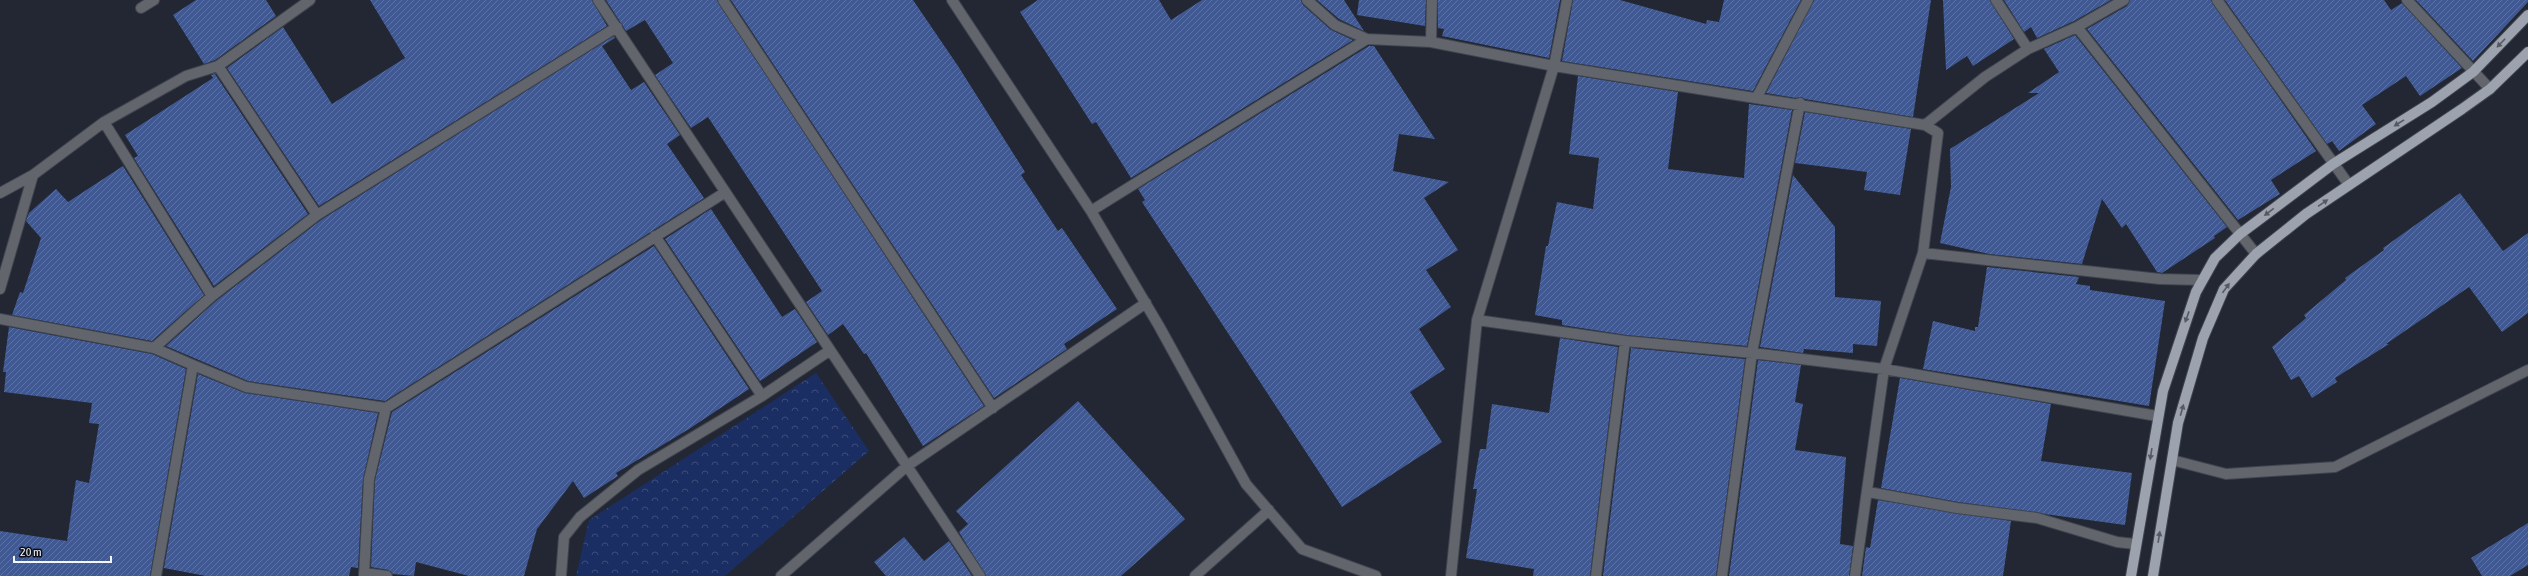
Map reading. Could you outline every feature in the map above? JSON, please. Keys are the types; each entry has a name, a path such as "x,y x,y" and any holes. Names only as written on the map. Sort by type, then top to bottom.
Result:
{"main road":[{"path":"2131,576 2157,416 2174,352 2201,280 2215,258 2240,234 2333,164 2432,102 2473,72 2528,15"},
{"path":"2153,576 2178,423 2203,338 2224,289 2256,254 2306,214 2490,89 2528,52"}],"street":[{"path":"141,8 154,0"},
{"path":"0,193 33,175 104,122 186,76 218,66 310,0"},
{"path":"598,0 724,193 980,576"},
{"path":"723,0 993,408"},
{"path":"952,0 1092,211 1146,303 1246,484 1302,549 1376,576"},
{"path":"1307,0 1335,25 1367,39 1431,42 1554,66 1800,103 1925,125 1938,133 1923,253 1884,369 1868,492 1855,576"},
{"path":"1431,42 1432,0"},
{"path":"1451,576 1478,320 1554,66 1567,0"},
{"path":"1757,97 1808,0"},
{"path":"1996,0 2028,49"},
{"path":"1925,125 1985,77 2028,49 2077,27 2124,0"},
{"path":"2217,0 2349,185"},
{"path":"2407,0 2490,89"},
{"path":"154,348 212,296 317,215 616,27"},
{"path":"2077,27 2256,254"},
{"path":"1092,211 1367,39"},
{"path":"218,66 317,215"},
{"path":"1722,576 1752,353 1800,103"},
{"path":"104,122 212,296"},
{"path":"0,289 33,175"},
{"path":"0,319 154,348 246,387 386,408 724,193"},
{"path":"655,236 762,396"},
{"path":"1923,253 2160,279 2201,280"},
{"path":"781,576 907,466 1146,303"},
{"path":"1478,320 1625,341 1752,353 1884,369 2157,416"},
{"path":"1596,576 1625,341"},
{"path":"561,576 564,537 580,517 638,470 762,396 829,351"},
{"path":"156,576 193,365"},
{"path":"2172,460 2226,474 2335,467 2528,370"},
{"path":"386,408 369,480 364,575 387,576"},
{"path":"1868,492 1957,508 2037,518 2117,542 2136,544"},
{"path":"1195,576 1269,510"}],"green space":[{"path":"816,373 869,451 725,576 576,576 589,520"}],"building":[{"path":"196,0 266,0 276,16 215,60 204,64 173,15"},
{"path":"370,0 592,0 607,26 319,206 227,68 283,27 332,104 405,58"},
{"path":"606,0 717,0 984,406 923,446 866,353 864,354 843,324 828,335 806,302 822,291 708,117 691,128 655,75 673,63 645,20 626,31"},
{"path":"731,0 913,0 958,66 1025,172 1021,175 1058,231 1062,228 1117,309 1064,344 1067,349 994,398"},
{"path":"1038,0 1159,0 1171,20 1202,0 1301,0 1303,5 1331,30 1353,40 1131,178 1096,122 1092,124 1020,12"},
{"path":"1317,0 1344,0 1364,31 1339,19"},
{"path":"1359,0 1426,0 1425,26 1357,15"},
{"path":"1438,0 1560,0 1549,58 1442,36 1444,29 1438,28"},
{"path":"1573,0 1620,0 1706,24 1707,20 1719,22 1724,0 1801,0 1753,91 1562,61"},
{"path":"1814,0 1931,0 1913,117 1805,99 1801,97 1796,98 1766,93"},
{"path":"1943,0 1990,0 2014,39 1973,66 1967,56 1946,70"},
{"path":"2004,0 2111,0 2074,21 2037,38 2031,27 2024,32"},
{"path":"2130,0 2211,0 2316,151 2271,180 2280,194 2238,220 2087,29 2127,6"},
{"path":"2225,0 2384,0 2391,10 2402,3 2462,68 2420,96 2406,76 2362,105 2376,124 2339,151 2332,141 2327,144"},
{"path":"2416,0 2528,0 2528,2 2473,61"},
{"path":"2075,35 2227,227 2214,236 2215,238 2162,273 2157,272 2126,224 2122,228 2102,199 2082,264 1989,254 1940,243 1951,187 1950,149 2039,93 2028,93 2059,72 2044,49"},
{"path":"614,36 615,38 602,46 631,90 644,82 680,135 667,144 704,198 385,401 248,381 166,346 216,301 321,220"},
{"path":"1369,46 1374,46 1435,139 1399,134 1393,171 1449,182 1424,198 1458,250 1426,270 1451,307 1419,329 1445,369 1410,392 1442,442 1342,507 1142,202 1145,200 1138,189"},
{"path":"215,74 308,214 214,286 134,158 138,156 125,135 213,78 211,75"},
{"path":"1578,76 1678,92 1668,169 1744,178 1749,104 1792,110 1747,346 1626,335 1562,325 1562,320 1535,315 1546,246 1548,246 1557,202 1593,209 1599,158 1569,154"},
{"path":"1805,112 1911,129 1900,195 1864,190 1867,172 1795,163"},
{"path":"123,166 204,295 152,341 12,315 20,292 23,293 41,238 26,221 29,213 56,189 68,202"},
{"path":"1793,175 1835,227 1835,297 1881,301 1877,346 1853,344 1853,353 1804,349 1803,353 1760,347"},
{"path":"2460,193 2503,251 2528,233 2528,313 2502,332 2469,287 2386,344 2389,344 2335,378 2337,382 2312,398 2299,376 2291,380 2272,347 2306,318 2304,315 2346,280 2345,278 2384,250 2383,248"},
{"path":"711,209 782,317 795,309 817,342 760,381 665,239"},
{"path":"654,246 749,389 689,429 616,473 618,476 584,498 573,481 537,529 524,576 469,576 416,562 414,576 393,574 388,570 371,567 375,480 392,412"},
{"path":"1987,267 2079,277 2076,284 2090,286 2090,290 2165,301 2149,406 1923,369 1933,321 1975,331 1975,327 1978,327"},
{"path":"9,327 152,354 186,369 150,576 0,576 0,531 67,541 76,480 89,483 99,424 89,423 92,403 4,392 6,372 3,372"},
{"path":"1560,338 1618,347 1590,576 1533,576 1534,569 1466,558 1477,489 1473,489 1480,449 1486,449 1492,404 1549,413"},
{"path":"1631,348 1745,359 1716,576 1603,576"},
{"path":"1758,360 1801,365 1795,402 1803,404 1795,450 1846,457 1840,544 1853,546 1849,576 1729,576"},
{"path":"198,374 245,393 378,413 363,479 358,568 351,567 349,576 206,576 164,568"},
{"path":"1900,378 2051,404 2041,461 2132,473 2125,525 1958,502 1881,488"},
{"path":"1078,401 1185,519 1121,576 986,576 959,532 968,524 956,511"},
{"path":"1878,500 2011,521 2003,576 1862,576 1866,547 1870,548"},
{"path":"2528,523 2528,565 2510,576 2482,576 2471,558"},
{"path":"904,537 924,561 949,541 972,576 886,576 874,562"}]}
